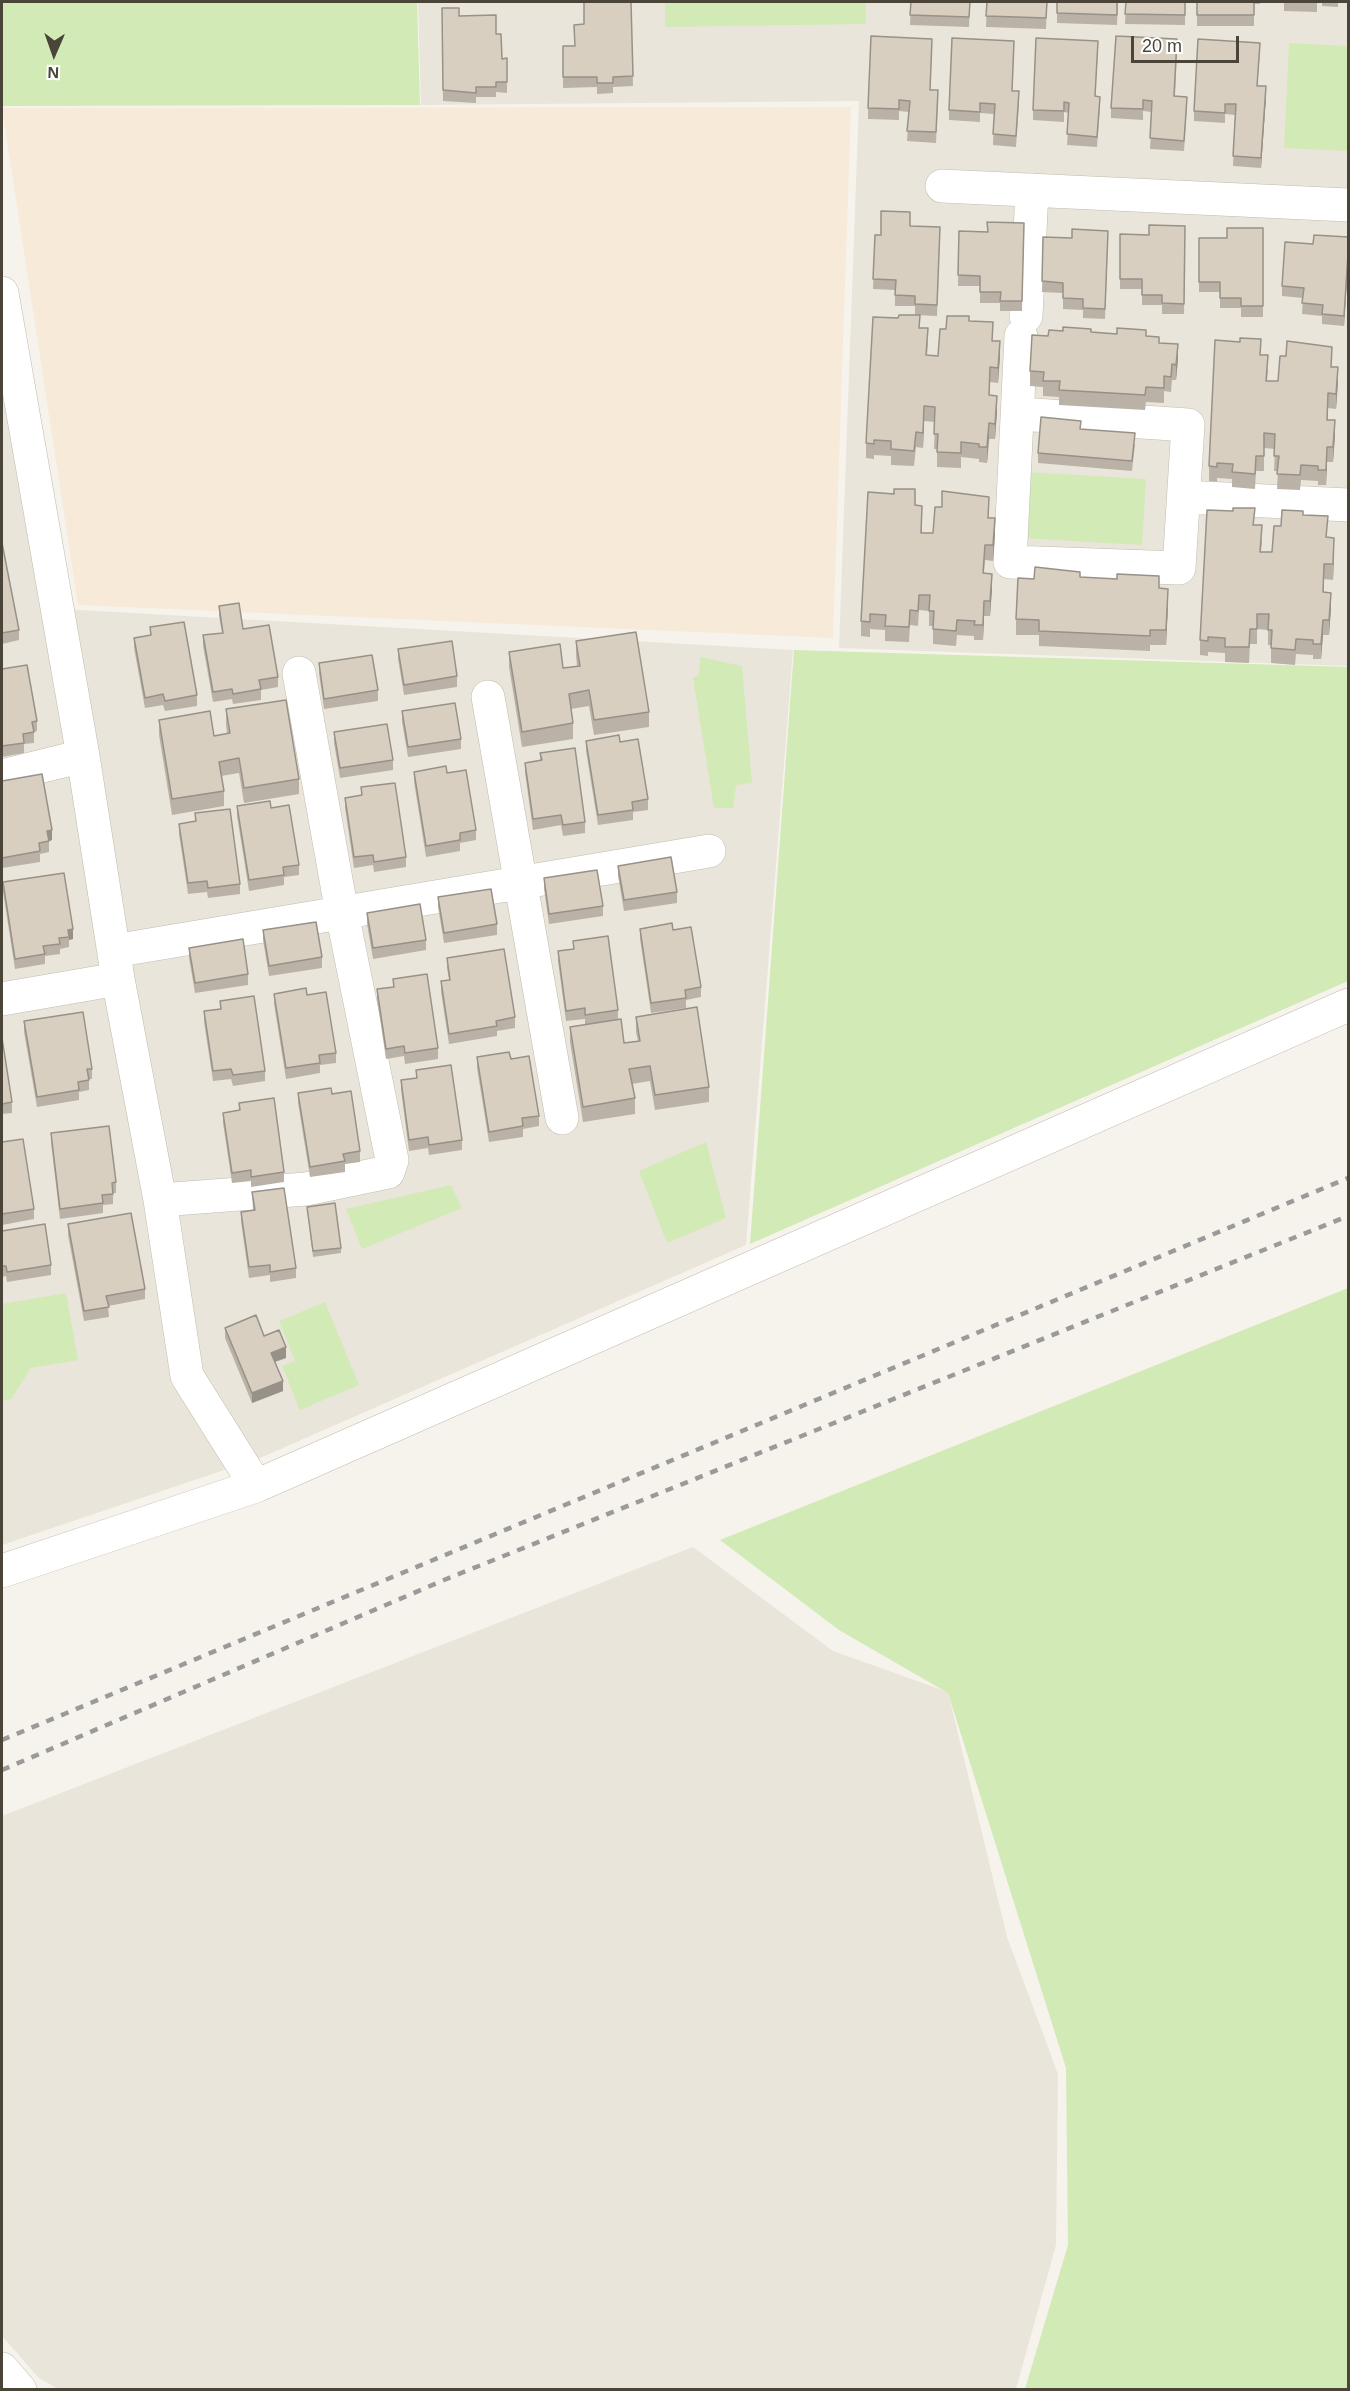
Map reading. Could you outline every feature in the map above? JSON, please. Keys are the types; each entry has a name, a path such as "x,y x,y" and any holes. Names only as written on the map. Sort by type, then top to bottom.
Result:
{"street":[{"path":"942,186 1348,205"},
{"path":"1019,414 1188,424 1179,568 1010,562 1032,190"},
{"path":"2,293 83,756 116,965 160,1200 187,1376 256,1486"},
{"path":"1184,497 1348,505"},
{"path":"160,1200 306,1189 388,1172 392,1160 342,913 299,673"},
{"path":"488,697 562,1118"},
{"path":"2,776 83,756"},
{"path":"2,999 116,965 342,913 709,851"},
{"path":"2,1571 256,1486 1348,1005"},
{"path":"2,2369 20,2390"}],"shaded area":[{"path":"418,2 1348,2 1348,666 839,648 859,101 421,105"},
{"path":"851,107 833,638 78,605 2,108"},
{"path":"2,356 43,608 793,650 746,1245 260,1458 2,1545"},
{"path":"693,1547 833,1651 948,1692 1007,1937 1058,2074 1056,2245 1016,2389 58,2389 39,2378 2,2336 2,1816"}],"green space":[{"path":"2,2 417,2 420,105 2,106"},
{"path":"665,2 866,2 866,24 665,27"},
{"path":"1289,43 1348,46 1348,151 1284,148"},
{"path":"1026,472 1146,479 1142,545 1021,538"},
{"path":"794,650 1348,667 1348,981 750,1244"},
{"path":"700,657 742,666 752,783 736,785 733,808 714,808 693,678 699,675"},
{"path":"706,1142 726,1218 667,1243 639,1171"},
{"path":"451,1185 462,1208 362,1249 346,1209"},
{"path":"1348,1288 1348,2389 1025,2389 1068,2245 1066,2068 948,1693 839,1630 720,1540"},
{"path":"66,1293 78,1360 31,1368 11,1399 2,1401 2,1304"},
{"path":"325,1302 359,1385 300,1410 282,1366 295,1361 279,1321"}],"building":[{"path":"584,2 631,2 633,76 613,77 613,83 597,83 597,77 563,77 563,46 575,46 574,25 584,24"},
{"path":"911,2 970,2 969,17 910,15"},
{"path":"987,2 1047,2 1046,18 986,16"},
{"path":"1057,2 1117,2 1117,15 1057,13"},
{"path":"1126,2 1185,2 1185,15 1125,14"},
{"path":"1197,2 1254,2 1254,15 1197,15"},
{"path":"442,8 459,8 459,16 496,15 496,34 501,34 502,59 507,58 507,82 496,82 496,87 476,87 476,93 443,90"},
{"path":"871,36 932,39 930,90 938,90 936,132 907,131 910,101 899,100 899,109 868,108"},
{"path":"1116,36 1177,39 1174,96 1187,97 1184,141 1150,138 1152,101 1143,100 1143,109 1111,108"},
{"path":"952,38 1014,41 1012,91 1019,91 1016,136 993,134 995,104 980,103 980,112 949,110"},
{"path":"1036,38 1098,41 1095,96 1100,97 1097,137 1067,134 1069,103 1064,102 1064,111 1033,110"},
{"path":"1198,39 1260,43 1257,86 1266,86 1261,158 1233,156 1236,104 1225,104 1225,113 1194,111"},
{"path":"881,211 910,212 910,226 940,227 937,305 915,304 915,296 895,295 896,280 873,279 875,235 881,235"},
{"path":"987,222 1024,223 1022,301 1000,301 1001,292 980,292 980,276 958,275 959,231 988,232"},
{"path":"1149,225 1185,226 1184,304 1162,303 1162,295 1142,295 1142,279 1120,279 1120,234 1149,235"},
{"path":"1227,228 1263,228 1263,306 1241,306 1241,298 1220,298 1220,282 1199,282 1199,238 1227,238"},
{"path":"1072,229 1108,231 1105,309 1083,308 1083,299 1063,298 1063,283 1042,281 1043,237 1072,238"},
{"path":"1314,235 1348,237 1344,316 1322,314 1323,305 1302,303 1304,288 1282,286 1285,242 1313,244"},
{"path":"899,315 920,315 919,328 928,328 926,355 938,356 940,329 946,329 947,316 969,316 969,321 993,322 992,341 1000,341 998,368 990,367 989,395 997,396 995,424 989,423 987,447 961,442 961,453 937,452 938,434 934,434 935,407 924,406 923,433 916,432 914,451 891,449 891,441 874,440 874,444 866,443 873,317 898,318"},
{"path":"1063,327 1117,334 1117,328 1146,330 1146,336 1159,337 1159,343 1178,344 1176,365 1172,364 1171,377 1164,376 1164,388 1146,387 1145,395 1059,390 1060,381 1043,381 1044,372 1030,371 1032,335 1048,336 1049,330 1063,331"},
{"path":"1240,338 1261,339 1260,355 1268,355 1266,381 1278,381 1280,356 1286,356 1287,341 1332,347 1331,367 1338,367 1336,394 1328,393 1327,420 1335,420 1333,447 1327,447 1326,470 1318,470 1318,466 1301,465 1300,475 1277,474 1279,456 1274,456 1275,434 1264,433 1264,456 1256,456 1255,474 1232,472 1233,464 1217,463 1217,467 1209,466 1215,340 1240,342"},
{"path":"1041,417 1081,421 1080,429 1135,433 1132,461 1038,453"},
{"path":"894,489 915,489 915,505 922,506 921,533 933,533 935,507 942,507 942,491 989,497 988,518 995,518 993,545 985,545 983,573 992,574 990,601 984,601 983,625 974,625 975,621 957,620 956,631 933,629 934,611 929,611 930,595 919,595 918,611 910,610 909,627 885,626 886,615 870,614 870,622 861,621 868,492 894,494"},
{"path":"1233,508 1255,508 1253,525 1262,525 1260,552 1272,552 1274,526 1281,526 1282,510 1303,511 1303,515 1328,516 1326,537 1334,538 1333,564 1324,564 1323,592 1331,593 1329,620 1323,620 1321,644 1313,644 1313,640 1296,639 1295,650 1271,648 1272,630 1268,630 1269,614 1257,614 1257,629 1250,629 1249,647 1225,647 1225,638 1208,637 1208,641 1200,640 1207,510 1233,511"},
{"path":"2,543 19,630 2,633"},
{"path":"1035,567 1080,572 1080,577 1117,579 1117,574 1159,576 1159,588 1168,589 1166,630 1150,630 1150,636 1039,631 1039,620 1016,619 1018,578 1034,579"},
{"path":"239,603 243,629 269,625 278,677 259,680 261,689 233,694 232,689 213,692 203,635 223,633 219,606"},
{"path":"184,622 197,695 165,701 163,694 145,698 134,638 151,635 150,627"},
{"path":"636,632 649,712 594,720 589,690 569,694 573,723 522,732 509,652 560,644 563,668 580,666 576,641"},
{"path":"452,641 457,676 404,685 398,649"},
{"path":"372,655 378,690 324,699 319,663"},
{"path":"27,665 37,721 32,722 34,732 23,734 24,743 2,746 2,669"},
{"path":"286,700 299,779 244,788 239,758 219,762 224,791 172,799 159,720 210,711 214,736 230,733 226,709"},
{"path":"455,703 461,739 408,747 402,711"},
{"path":"387,724 393,760 340,768 334,732"},
{"path":"619,735 620,742 638,739 648,799 632,802 633,810 598,815 586,741"},
{"path":"575,748 585,822 563,825 561,815 533,819 525,763 542,760 540,753"},
{"path":"446,766 447,773 466,770 476,830 460,833 460,840 426,846 414,772"},
{"path":"42,774 52,830 47,831 49,841 39,843 40,851 2,858 2,781"},
{"path":"395,783 406,857 374,862 373,855 354,857 345,798 362,795 361,787"},
{"path":"270,801 271,808 289,805 299,865 283,867 284,875 249,880 237,806"},
{"path":"230,809 240,884 208,888 207,881 188,883 179,824 196,821 195,813"},
{"path":"671,857 677,892 624,900 618,866"},
{"path":"597,870 603,906 549,914 544,878"},
{"path":"64,873 73,929 68,930 69,937 59,938 60,944 43,946 45,954 15,959 3,882"},
{"path":"491,889 497,924 444,933 438,897"},
{"path":"420,904 426,940 373,948 367,913"},
{"path":"316,922 322,957 269,966 263,930"},
{"path":"672,923 673,930 691,927 701,987 685,990 686,998 651,1003 640,929"},
{"path":"608,936 618,1010 585,1015 585,1008 566,1011 558,951 574,949 573,941"},
{"path":"243,939 248,974 195,983 189,948"},
{"path":"504,949 515,1017 496,1021 497,1026 449,1034 441,981 450,980 447,958"},
{"path":"427,974 438,1048 405,1053 404,1046 386,1049 377,989 394,987 393,979"},
{"path":"306,988 307,995 326,992 336,1053 319,1055 320,1063 286,1068 274,994"},
{"path":"254,996 265,1071 233,1075 231,1069 213,1071 204,1011 221,1009 220,1001"},
{"path":"697,1007 709,1087 655,1095 650,1066 629,1069 635,1098 583,1107 570,1027 621,1019 624,1043 640,1041 636,1017"},
{"path":"83,1012 92,1069 87,1069 89,1080 78,1082 79,1090 37,1097 24,1021"},
{"path":"2,1038 12,1102 2,1104"},
{"path":"509,1052 511,1059 529,1056 539,1116 522,1118 523,1126 489,1132 477,1057"},
{"path":"451,1065 462,1140 429,1145 428,1137 409,1140 401,1080 417,1078 416,1070"},
{"path":"331,1088 332,1094 351,1091 360,1151 343,1154 345,1161 310,1167 298,1093"},
{"path":"274,1098 284,1172 251,1177 251,1170 232,1173 223,1113 240,1110 239,1103"},
{"path":"109,1126 116,1182 112,1183 113,1194 102,1195 103,1203 60,1209 51,1133"},
{"path":"23,1139 34,1209 2,1214 2,1142"},
{"path":"284,1188 296,1268 270,1272 270,1265 249,1267 241,1212 255,1210 252,1192"},
{"path":"335,1203 341,1248 313,1251 307,1207"},
{"path":"131,1213 145,1289 106,1296 109,1307 84,1311 68,1224"},
{"path":"45,1224 51,1265 7,1272 6,1266 2,1266 2,1231"},
{"path":"256,1315 264,1336 279,1330 286,1347 271,1353 283,1381 252,1393 225,1328"}],"railway":[{"path":"2,1740 1348,1178"},
{"path":"2,1770 444,1580 1348,1216"}]}
